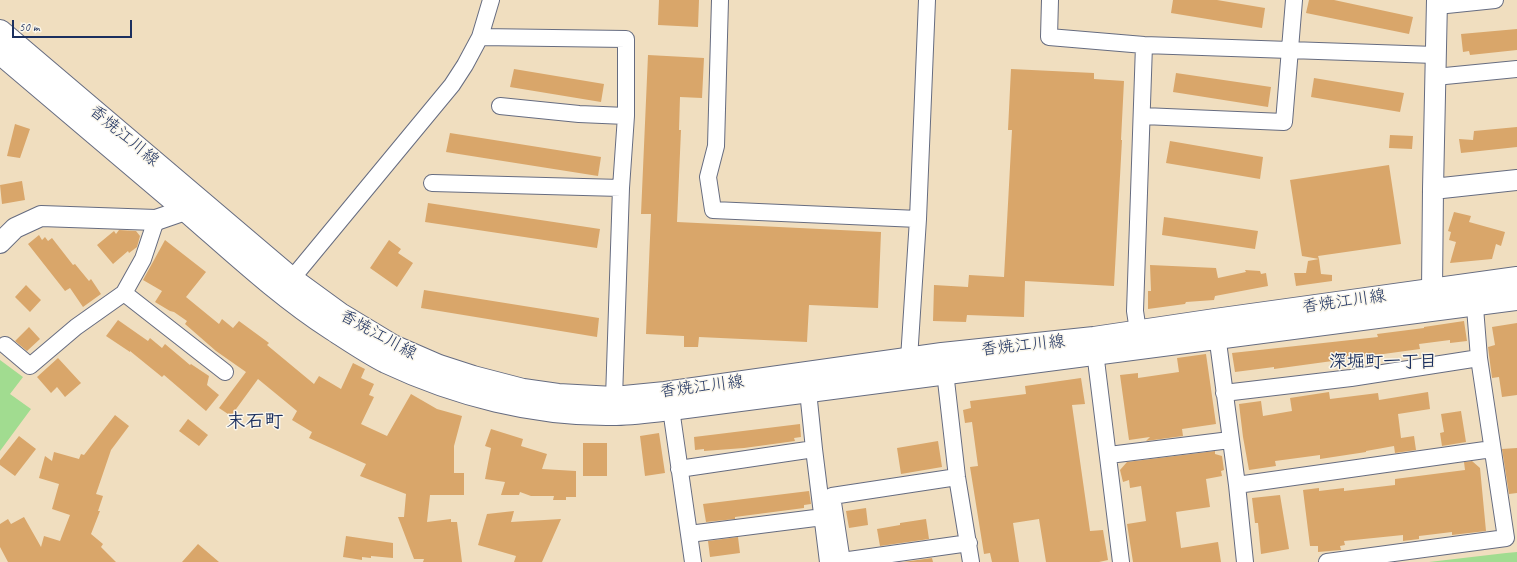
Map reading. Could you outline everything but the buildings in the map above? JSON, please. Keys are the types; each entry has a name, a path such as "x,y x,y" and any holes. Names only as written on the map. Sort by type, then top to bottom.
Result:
{"main road":[{"name":"香焼江川線","path":"0,31 190,203 286,285 331,328 385,361 433,382 520,406 564,412 614,414 671,409 808,391 944,363 1094,346 1474,294 1517,278"},
{"name":"香焼江川線","path":"0,53 190,203"},
{"name":"香焼江川線","path":"286,285 340,314 393,346 438,366 523,390 558,395 614,398 665,393 909,359 944,363"},
{"name":"香焼江川線","path":"1474,294 1517,299"},
{"name":"香焼江川線","path":"1094,346 1138,331 1216,329"}],"street":[{"path":"286,285 452,86 480,37 491,0"},
{"path":"720,0 716,146 708,177 713,210 918,220"},
{"path":"909,359 918,220 927,0"},
{"path":"1050,0 1049,37 1144,45 1435,55"},
{"path":"1143,116 1284,122 1294,0"},
{"path":"1434,299 1433,189 1437,3 1496,0"},
{"path":"480,37 626,39 626,116 621,188 614,398"},
{"path":"1138,331 1135,311 1143,116 1144,45"},
{"path":"1435,77 1517,69"},
{"path":"500,106 579,114 626,116"},
{"path":"1433,189 1517,180"},
{"path":"432,183 621,188"},
{"path":"0,243 15,228 41,216 156,220 190,203"},
{"path":"5,345 30,366 76,328 124,293 143,259 156,220"},
{"path":"124,293 225,372"},
{"path":"1326,562 1506,538 1479,358 1474,294"},
{"path":"1216,329 1237,485 1245,562"},
{"path":"1094,346 1109,455 1121,562"},
{"path":"1224,393 1351,378 1479,358"},
{"path":"944,363 957,477 971,562"},
{"path":"808,391 822,517 837,562"},
{"path":"671,409 693,562"},
{"path":"1109,455 1230,440"},
{"path":"1237,485 1492,448"},
{"path":"679,469 814,449"},
{"path":"837,562 832,496 957,477"},
{"path":"689,534 822,517"},
{"path":"837,562 969,543"}],"green space":[{"path":"0,360 23,377 10,394 31,409 0,451"},
{"path":"1517,552 1517,562 1429,562 1506,553"}],"district":[{"name":"深堀町一丁目","path":"1383,362"},
{"name":"末石町","path":"255,422"}]}
